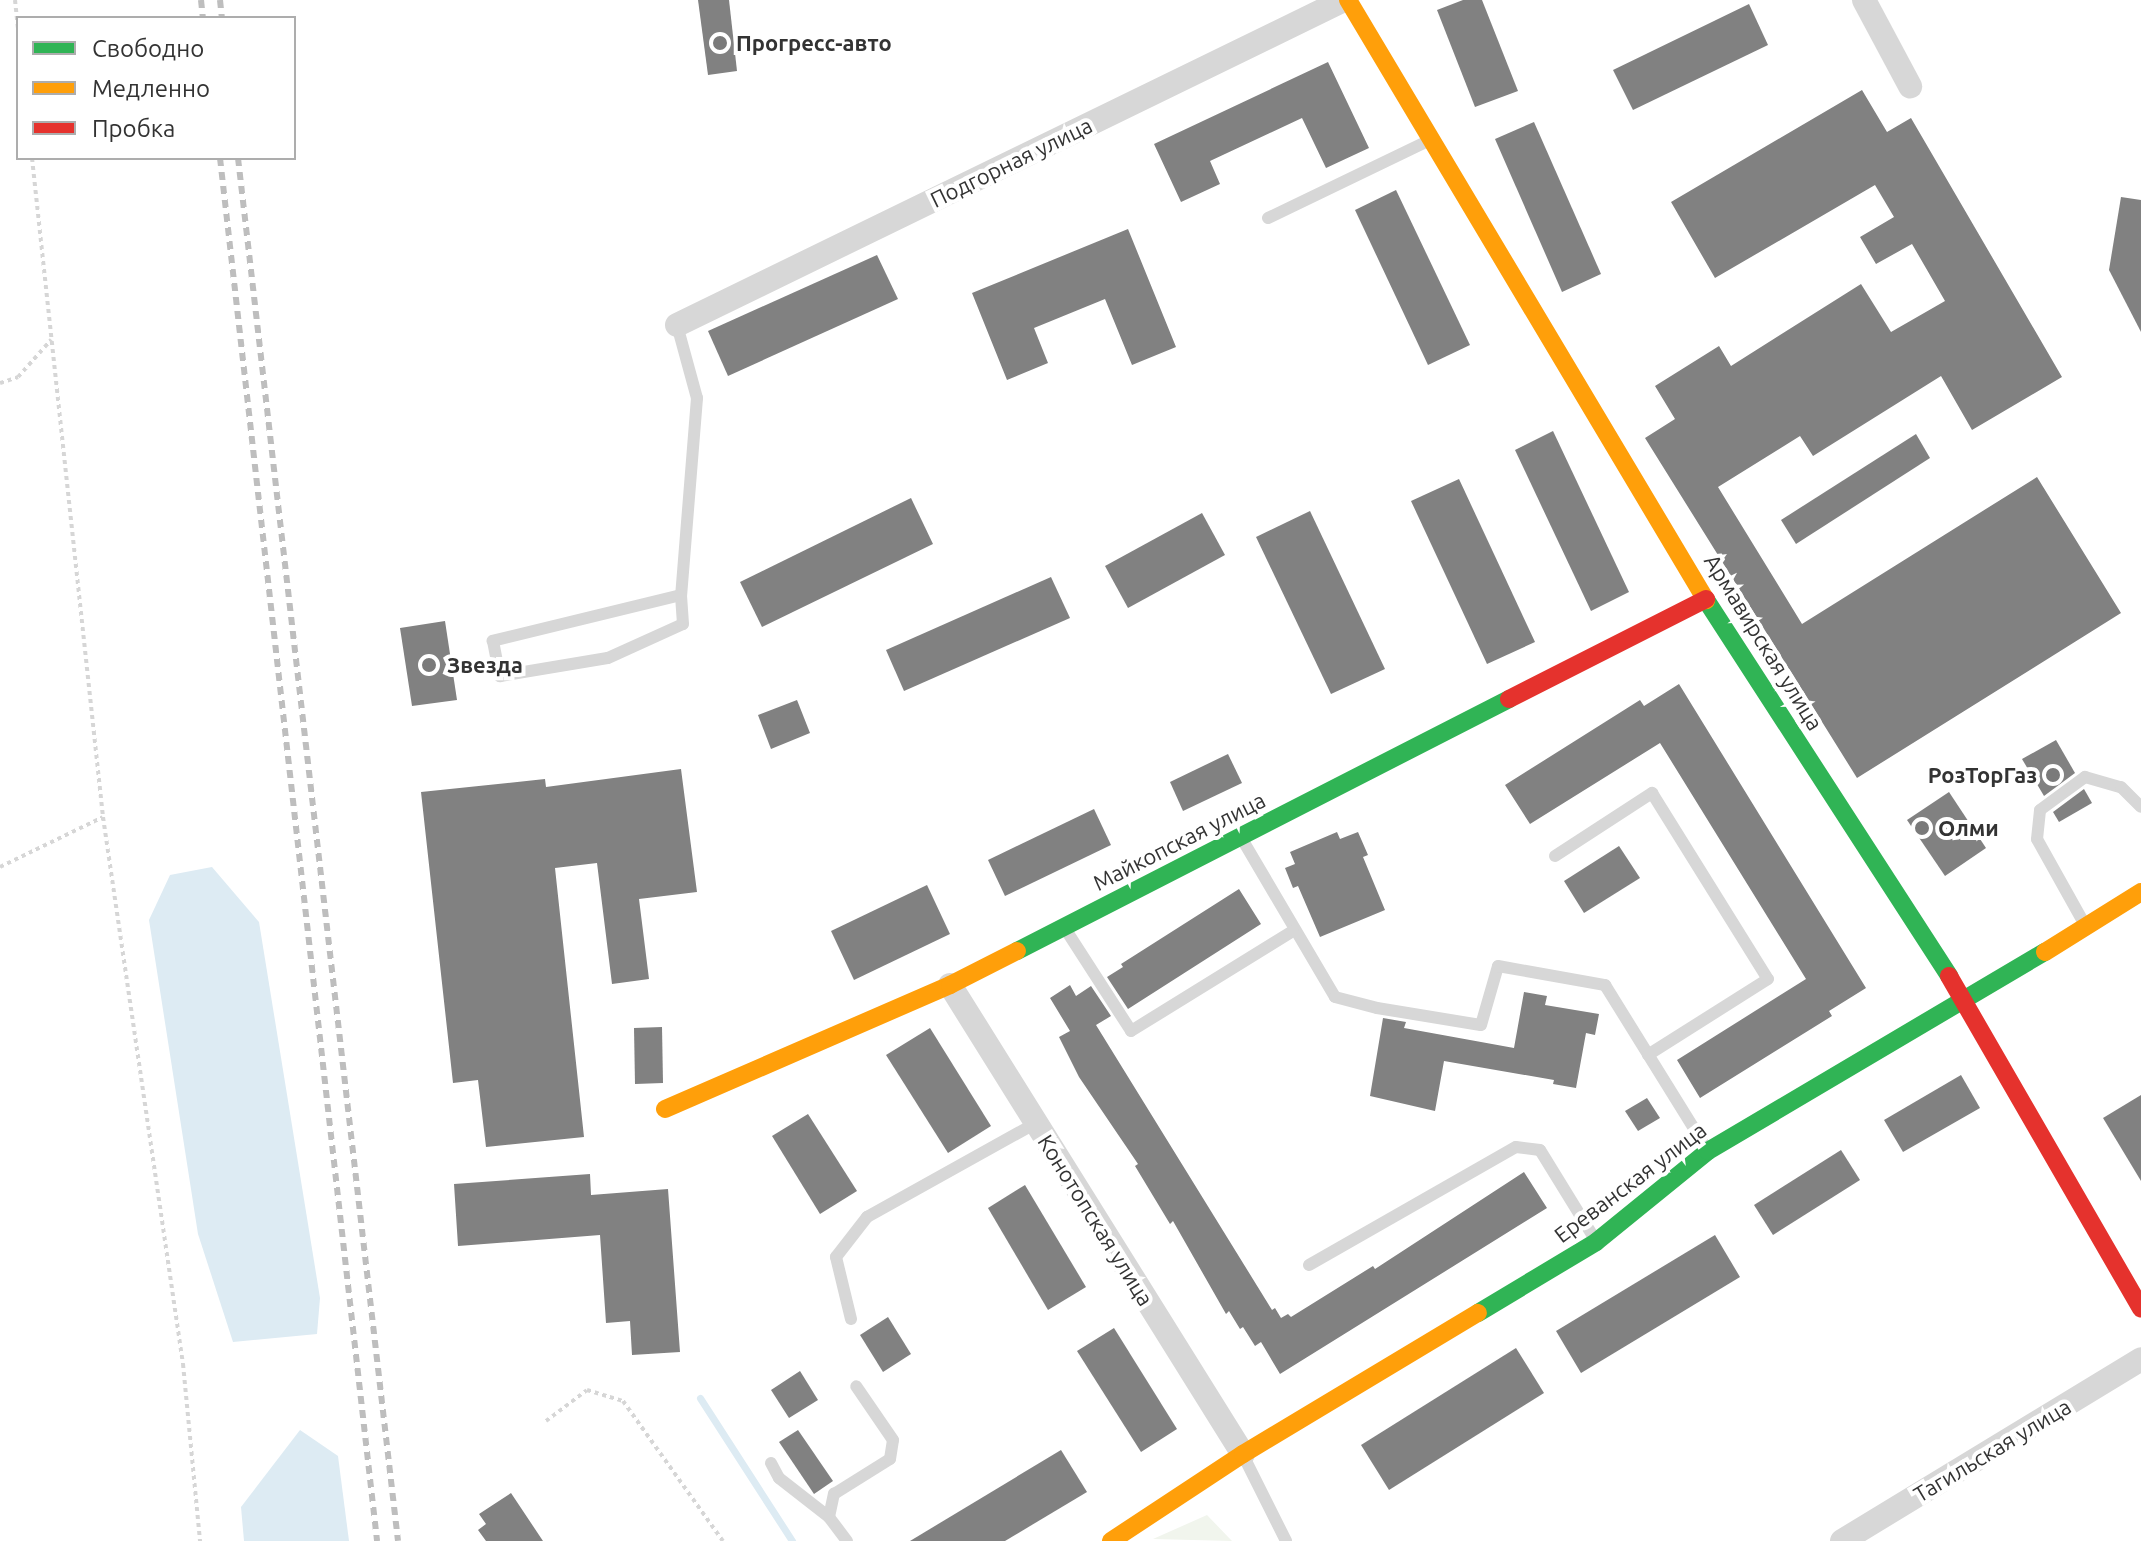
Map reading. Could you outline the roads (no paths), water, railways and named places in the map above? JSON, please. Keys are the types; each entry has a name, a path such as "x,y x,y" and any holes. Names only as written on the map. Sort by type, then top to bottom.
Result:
{"street":[{"name":"Армавирская улица","path":"1346,0 1432,138 1706,599 1963,998 2141,1309"},
{"name":"Подгорная улица","path":"677,325 1346,0"},
{"path":"1864,0 1910,86"},
{"name":"Майкопская улица","path":"665,1109 950,985 1706,599"},
{"name":"Ереванская улица","path":"1111,1541 1243,1454 1596,1242 1708,1151 1963,998 2087,928 2141,892"},
{"name":"Конотопская улица","path":"950,985 1243,1454"},
{"name":"Тагильская улица","path":"1842,1541 2141,1359"}],"lane":[{"path":"1268,218 1432,138"},
{"path":"677,325 697,398 681,595 683,624 608,658 500,676 493,641 681,595"},
{"path":"2087,928 2037,839 2040,810 2085,777 2121,787 2141,807"},
{"path":"1555,856 1652,793 1768,979 1648,1055"},
{"path":"1241,836 1293,931 1335,997 1377,1008 1481,1025 1498,966 1605,985 1708,1151"},
{"path":"1064,927 1131,1031 1293,931"},
{"path":"851,1319 836,1257 867,1217 1036,1123"},
{"path":"1309,1265 1516,1147 1540,1150 1596,1242"},
{"path":"829,1517 834,1494 890,1459 893,1440 856,1386"},
{"path":"1243,1454 1286,1541"},
{"path":"771,1463 779,1478 829,1517 847,1541"}],"waterway":[{"path":"700,1398 792,1541"}],"railway":[{"path":"201,0 203,16"},
{"path":"220,0 222,16"},
{"path":"220,160 377,1541"},
{"path":"238,160 398,1541"}],"place":[{"name":"Прогресс-авто","path":"720,43"},
{"name":"Звезда","path":"429,665"},
{"name":"РозТорГаз","path":"2053,775"},
{"name":"Олми","path":"1922,828"}]}
